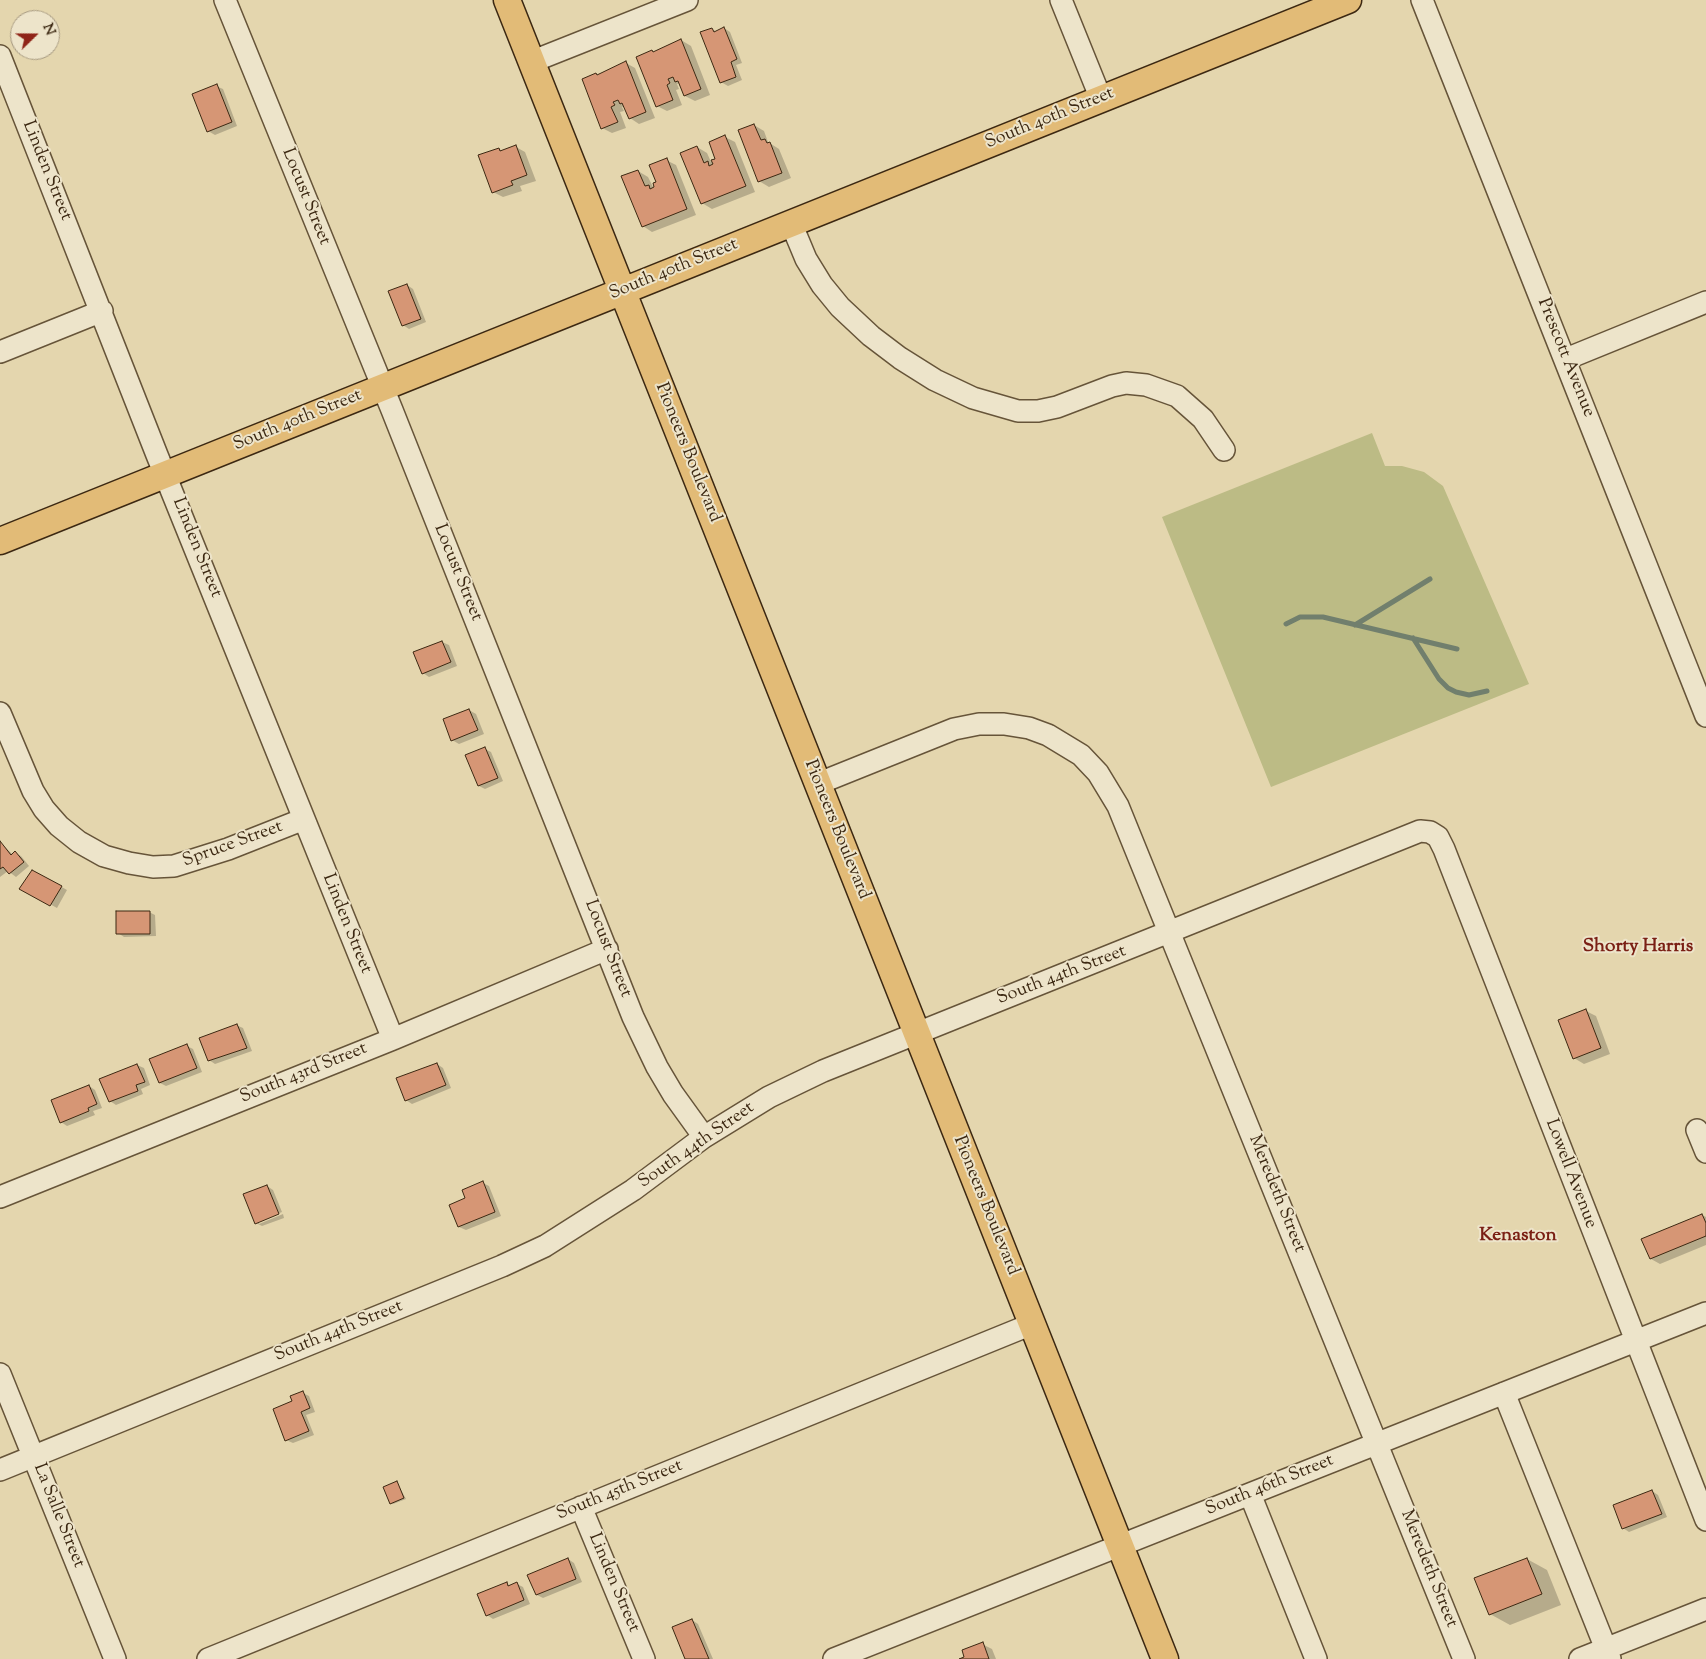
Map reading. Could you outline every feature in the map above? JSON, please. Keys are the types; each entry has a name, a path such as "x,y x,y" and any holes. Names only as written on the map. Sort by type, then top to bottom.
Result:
{"main road":[{"name":"Pioneers Boulevard","path":"507,0 1165,1659"},
{"name":"South 40th Street","path":"0,541 1348,0"}],"street":[{"name":"Locust Street","path":"225,0 383,387 644,1042 673,1094 704,1136"},
{"path":"531,62 687,0"},
{"path":"1061,0 1100,99"},
{"name":"Prescott Avenue","path":"1422,0 1706,716"},
{"name":"Linden Street","path":"0,56 393,1039"},
{"path":"791,223 806,260 822,285 840,307 871,336 900,358 935,380 973,398 1018,411 1038,411 1057,407 1112,386 1126,383 1146,385 1162,389 1183,402 1203,419 1224,450"},
{"path":"1566,359 1706,302"},
{"path":"0,352 102,310"},
{"name":"Spruce Street","path":"0,713 33,791 44,809 72,837 104,856 153,867 174,866 228,848 304,818"},
{"name":"Meredeth Street","path":"817,784 954,729 979,724 1004,724 1028,728 1065,744 1086,761 1109,789 1170,933 1464,1659"},
{"name":"South 44th Street","path":"0,1470 502,1266 546,1246 633,1190 704,1136 769,1097 823,1071 916,1032 1170,933 1407,836 1420,831 1430,832"},
{"name":"Lowell Avenue","path":"1430,832 1438,837 1444,849 1706,1520"},
{"name":"South 43rd Street","path":"0,1197 393,1039 607,949"},
{"path":"1697,1130 1706,1152"},
{"name":"South 46th Street","path":"834,1659 1706,1313"},
{"name":"South 45th Street","path":"208,1659 1032,1324"},
{"name":"La Salle Street","path":"0,1374 115,1659"},
{"path":"1504,1393 1608,1654"},
{"path":"1250,1494 1316,1659"},
{"name":"Linden Street","path":"581,1507 644,1659"},
{"path":"1580,1659 1608,1654 1706,1609"}],"shaded area":[{"path":"1372,433 1385,466 1402,466 1424,472 1443,486 1529,684 1271,787 1162,517"}],"building":[{"path":"724,27 737,59 731,62 736,77 720,83 700,32 712,28 714,32"},
{"path":"681,39 701,89 684,96 678,81 675,82 673,77 668,79 670,83 667,85 673,100 656,107 636,57 652,50 653,52"},
{"path":"626,61 646,112 629,119 622,103 620,104 618,100 613,102 615,105 611,107 618,122 601,129 582,79 596,73 597,75"},
{"path":"217,84 232,122 207,132 192,94"},
{"path":"754,124 761,140 765,139 767,143 770,142 782,173 758,182 738,130"},
{"path":"725,135 746,186 701,204 680,153 697,146 704,163 708,161 709,166 713,164 711,160 715,159 709,142"},
{"path":"516,145 527,175 511,181 513,185 492,193 478,155 499,148 500,151"},
{"path":"667,158 687,209 642,227 621,176 638,170 645,186 649,185 650,189 654,187 653,183 656,182 649,165"},
{"path":"407,284 421,319 402,326 388,291"},
{"path":"442,641 451,662 422,674 413,652"},
{"path":"469,709 478,730 451,741 443,719"},
{"path":"485,747 498,778 478,786 465,755"},
{"path":"0,841 11,855 15,851 24,862 9,874 3,867 0,869"},
{"path":"32,870 62,886 50,906 19,889"},
{"path":"116,911 150,911 150,934 116,934"},
{"path":"1586,1009 1601,1048 1573,1059 1558,1020"},
{"path":"237,1024 247,1048 208,1061 199,1038"},
{"path":"187,1044 197,1068 159,1083 149,1059"},
{"path":"437,1063 446,1085 405,1101 396,1078"},
{"path":"137,1064 145,1082 136,1085 138,1091 109,1102 99,1079"},
{"path":"89,1085 97,1104 88,1108 89,1111 60,1123 51,1100"},
{"path":"483,1181 495,1212 458,1227 449,1205 465,1198 462,1190"},
{"path":"267,1185 279,1214 255,1224 243,1194"},
{"path":"1702,1214 1706,1223 1706,1236 1650,1259 1641,1239"},
{"path":"303,1391 310,1408 301,1412 309,1431 285,1441 273,1409 292,1401 290,1396"},
{"path":"397,1481 404,1498 390,1504 383,1487"},
{"path":"1652,1490 1662,1514 1622,1529 1613,1505"},
{"path":"568,1558 576,1579 536,1595 527,1575"},
{"path":"1527,1558 1542,1594 1489,1615 1474,1578"},
{"path":"507,1582 508,1586 517,1582 524,1600 486,1616 477,1594"},
{"path":"692,1619 709,1659 685,1659 672,1627"},
{"path":"983,1642 989,1659 959,1659 964,1657 962,1650"}],"waterway":[{"path":"1355,625 1430,579"},
{"path":"1286,624 1300,617 1323,617 1457,649"},
{"path":"1413,638 1439,679 1448,688 1469,695 1487,691"}],"district":[{"name":"Shorty Harris","path":"1638,948"},
{"name":"Kenaston","path":"1518,1237"}]}
